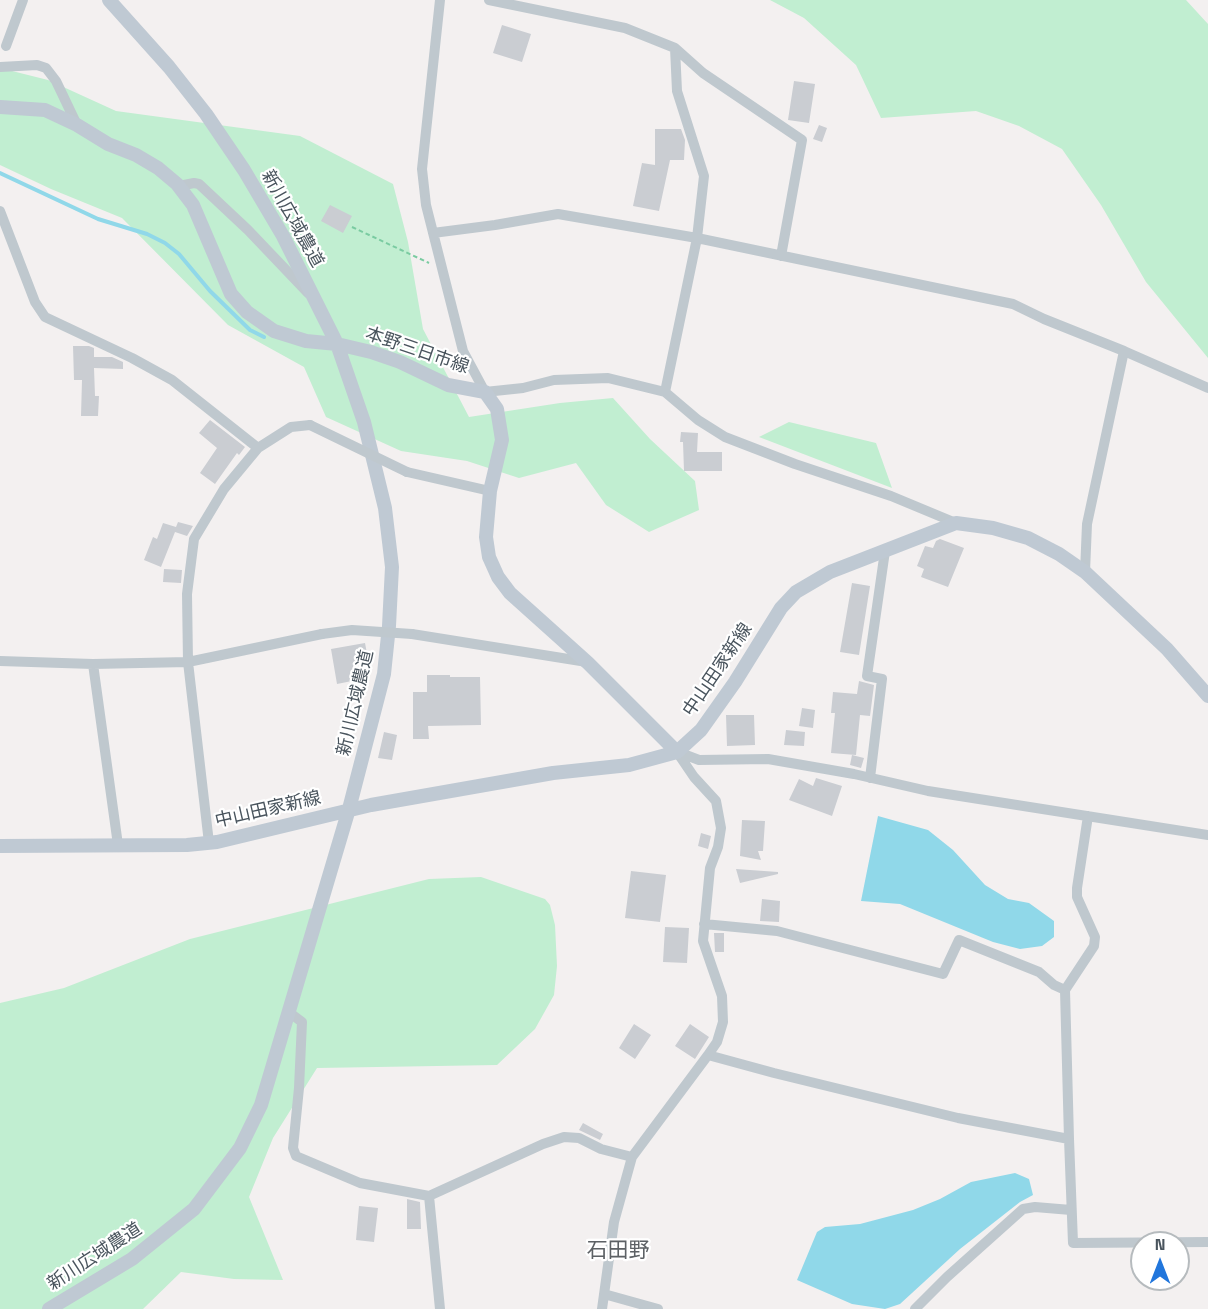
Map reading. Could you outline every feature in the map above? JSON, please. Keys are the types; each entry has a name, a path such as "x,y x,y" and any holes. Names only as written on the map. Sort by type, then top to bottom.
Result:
{"main road":[{"name":"新川広域農道","path":"49,1309 132,1259 194,1209 240,1148 261,1105 349,809 384,674 392,567 385,508 364,422 337,344 315,299 283,236 244,170 206,114 169,67 109,0"},
{"name":"本野三日市線","path":"0,107 45,110 158,168 179,186 193,205 231,294 247,312 274,331 306,340 337,344 399,362 448,384 485,392 497,409 502,440 490,491 486,537 489,556 498,577 510,593 588,663 677,752"},
{"name":"中山田家新線","path":"0,846 209,843 349,809 553,773 629,765 677,752 701,730 735,682 780,608 795,592 830,573 956,523 993,528 1028,538 1059,554 1085,572 1167,650 1208,696"}],"street":[{"path":"6,46 23,0"},
{"path":"440,0 422,168 426,205 463,351 485,392 523,388 554,380 608,378 665,392 698,420 725,437 795,464 891,495 956,523"},
{"path":"489,0 626,28 675,48 703,73 802,140 781,256"},
{"path":"665,392 697,238 704,176 677,91 675,48"},
{"path":"0,67 37,64 46,68 56,81 77,125"},
{"path":"179,186 199,184 248,230 315,299"},
{"path":"0,211 34,302 45,317 132,358 172,380 258,448"},
{"path":"433,233 558,214 697,238 1013,304 1208,388"},
{"path":"1085,572 1087,524 1124,351"},
{"path":"209,843 188,662 188,594 194,540 224,489 258,448 291,427 310,424 407,472 490,491"},
{"path":"870,778 882,679 867,676 885,551"},
{"path":"0,661 93,664 188,662 322,634 352,630 412,634 588,663"},
{"path":"93,664 118,845"},
{"path":"677,752 699,760 768,759 928,791 1208,835"},
{"path":"602,1309 614,1222 632,1157 717,1042 723,1022 722,996 703,941 711,867 718,847 721,828 716,801 694,777 677,752"},
{"path":"1088,816 1077,897 1095,937 1094,946 1065,990 1073,1244 1208,1242"},
{"path":"704,924 777,931 943,974 959,940 1039,972 1054,985 1065,990"},
{"path":"290,1013 302,1022 293,1148 296,1156 360,1183 429,1196 543,1144 564,1137 579,1138 602,1149 632,1157"},
{"path":"708,1055 958,1118 1069,1139"},
{"path":"429,1196 440,1309"},
{"path":"915,1309 1023,1209 1035,1207 1071,1210"},
{"path":"604,1294 658,1309"}],"path":[{"path":"352,227 442,270"}],"green space":[{"path":"770,0 1186,0 1208,24 1208,358 1146,282 1101,205 1062,149 1019,126 976,111 881,118 856,65 804,18"},
{"path":"0,68 48,80 116,111 300,136 393,184 408,242 423,329 469,417 560,403 613,398 650,439 695,481 699,510 649,532 606,505 576,463 519,478 467,461 401,451 326,417 304,367 228,325 122,218 0,165"},
{"path":"789,422 876,443 892,488 759,437"},
{"path":"481,877 545,899 550,905 555,925 557,966 554,995 535,1029 497,1065 317,1068 273,1138 249,1197 283,1280 234,1279 181,1272 143,1309 0,1309 0,1003 64,988 190,939 429,879"}],"water":[{"path":"878,816 928,830 953,850 985,885 1008,899 1029,903 1054,921 1054,937 1042,946 1020,949 993,942 900,904 861,901"},
{"path":"1015,1173 1029,1179 1033,1195 1020,1202 960,1249 900,1304 885,1309 852,1304 797,1280 817,1232 825,1227 860,1224 913,1210 940,1199 971,1182"}],"building":[{"path":"502,25 531,34 522,62 493,53"},
{"path":"794,81 815,84 809,123 788,120"},
{"path":"819,125 827,128 822,142 813,139"},
{"path":"655,129 681,129 685,140 684,160 670,160 659,211 633,206 642,163 655,165"},
{"path":"330,205 352,216 343,233 321,221"},
{"path":"73,346 89,346 94,348 94,357 112,357 123,362 123,369 94,368 95,396 99,396 98,416 81,416 82,380 74,380"},
{"path":"210,420 245,447 239,455 237,453 215,484 200,473 217,448 199,433"},
{"path":"681,432 698,433 697,452 722,452 722,471 684,471"},
{"path":"178,522 193,526 187,536 175,532 161,567 144,560 153,537 157,539 163,523 176,527"},
{"path":"940,539 964,548 948,587 921,577 924,569 917,566 925,546 933,548 936,541"},
{"path":"164,569 182,570 181,583 163,582"},
{"path":"852,583 870,586 859,655 840,652"},
{"path":"365,643 368,659 354,662 357,680 337,684 331,649"},
{"path":"427,675 480,677 481,725 428,726 429,739 413,739 413,692 427,692"},
{"path":"859,681 874,685 870,716 860,715 856,755 831,753 835,713 831,713 833,692 857,694"},
{"path":"802,708 815,710 813,728 799,726"},
{"path":"726,715 754,715 755,745 727,746"},
{"path":"786,730 805,732 804,746 784,745"},
{"path":"384,732 397,735 392,760 378,758"},
{"path":"852,755 864,758 861,768 850,765"},
{"path":"816,778 842,786 832,816 789,800 799,779 813,786"},
{"path":"742,820 765,821 763,851 758,851 761,860 740,856"},
{"path":"701,833 711,836 708,849 698,846"},
{"path":"736,869 778,872 778,874 740,883"},
{"path":"631,871 666,875 660,922 625,918"},
{"path":"762,899 780,901 779,922 760,921"},
{"path":"665,927 689,928 687,963 663,962"},
{"path":"714,933 724,933 724,952 715,952"},
{"path":"634,1024 651,1035 635,1059 619,1048"},
{"path":"690,1024 709,1037 695,1059 675,1046"},
{"path":"583,1123 603,1134 600,1140 579,1130"},
{"path":"407,1199 420,1202 421,1229 407,1229"},
{"path":"359,1206 378,1208 374,1242 356,1240"}],"waterway":[{"path":"0,173 98,219 147,234 165,243 179,254 210,291 250,330 264,337"}],"district":[{"name":"石田野","path":"618,1251"}]}
